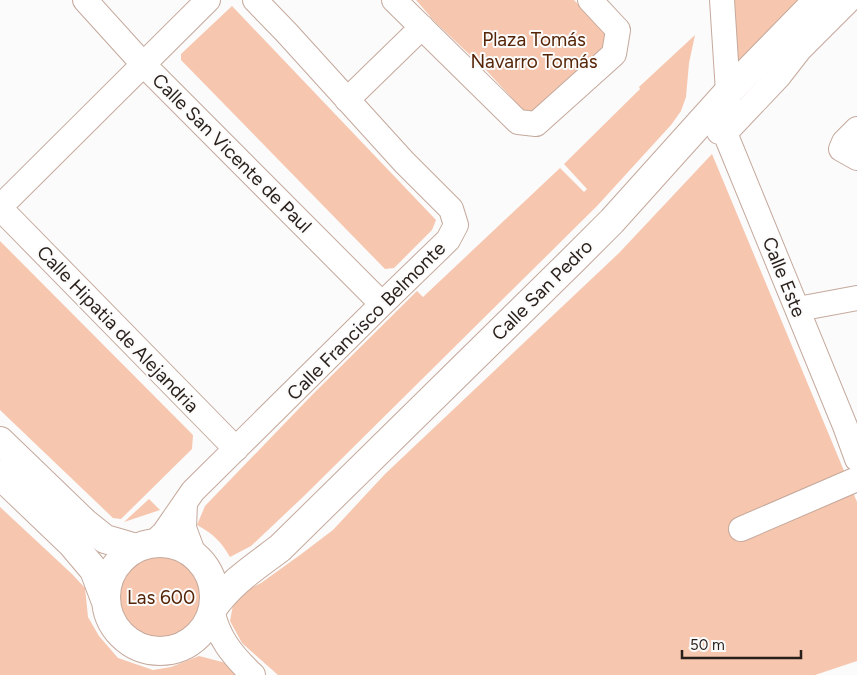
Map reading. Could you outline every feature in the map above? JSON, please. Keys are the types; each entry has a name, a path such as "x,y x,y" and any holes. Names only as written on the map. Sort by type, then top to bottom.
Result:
{"main road":[{"name":"Calle San Pedro","path":"212,609 223,593 234,582 280,548 569,265 612,221 728,92 818,0"},
{"path":"0,441 77,515 105,539 144,546 170,544 183,548 199,560 223,573 239,572 254,568"},
{"path":"0,475 72,544 94,570 110,618 118,631 129,641 142,648 157,651 172,650 186,644 198,635 207,623 212,609 214,593 210,578 199,560"},
{"path":"106,604 110,576 118,563 144,546"}],"street":[{"name":"Calle San Vicente de Paul","path":"85,0 143,64 382,304"},
{"path":"0,207 208,0"},
{"name":"Calle Francisco Belmonte","path":"144,546 164,533 193,491 448,240 456,225 451,208 404,162 255,0"},
{"path":"394,0 518,122 536,124 614,54 618,30 590,0"},
{"name":"Calle Este","path":"722,0 728,92 725,133 798,309 851,425 857,459"},
{"path":"693,131 706,130 725,133 779,76 800,49 849,0"},
{"path":"347,100 422,27"},
{"path":"857,129 844,142 841,149 857,158"},
{"name":"Calle Hipatia de Alejandria","path":"0,207 236,449"},
{"path":"798,309 857,298"},
{"path":"742,529 857,479"},
{"path":"185,503 184,528 199,560"},
{"path":"212,609 218,632 237,659 253,675"}],"green space":[{"name":"Plaza Tomás Navarro Tomás","path":"416,0 574,0 609,35 605,53 535,116 523,110 486,70 435,22"},
{"path":"731,0 802,0 740,60 736,58"},
{"path":"232,6 436,220 432,230 394,268 385,269 181,60 181,54"},
{"path":"695,35 689,63 686,97 681,111 671,125 597,206 304,496 251,546 230,557 216,538 197,525 205,506 313,394 417,291 423,297 560,168 584,192 587,189 564,164 640,89 639,87"},
{"path":"712,154 857,502 857,661 815,675 278,675 242,643 230,621 233,605 241,593 261,583 333,530 385,474 619,253"},
{"path":"0,241 193,435 192,449 121,519 113,518 0,410"},
{"path":"149,499 160,510 124,522"},
{"path":"0,507 85,588 88,617 99,636 118,658 153,670 171,667 199,656 226,663 239,675 0,675"},
{"name":"Las 600","path":"161,553 178,556 186,560 198,572 202,580 205,597 202,614 198,622 186,634 178,638 161,641 144,638 136,634 124,622 120,614 117,597 120,580 124,572 136,560 144,556"}]}
